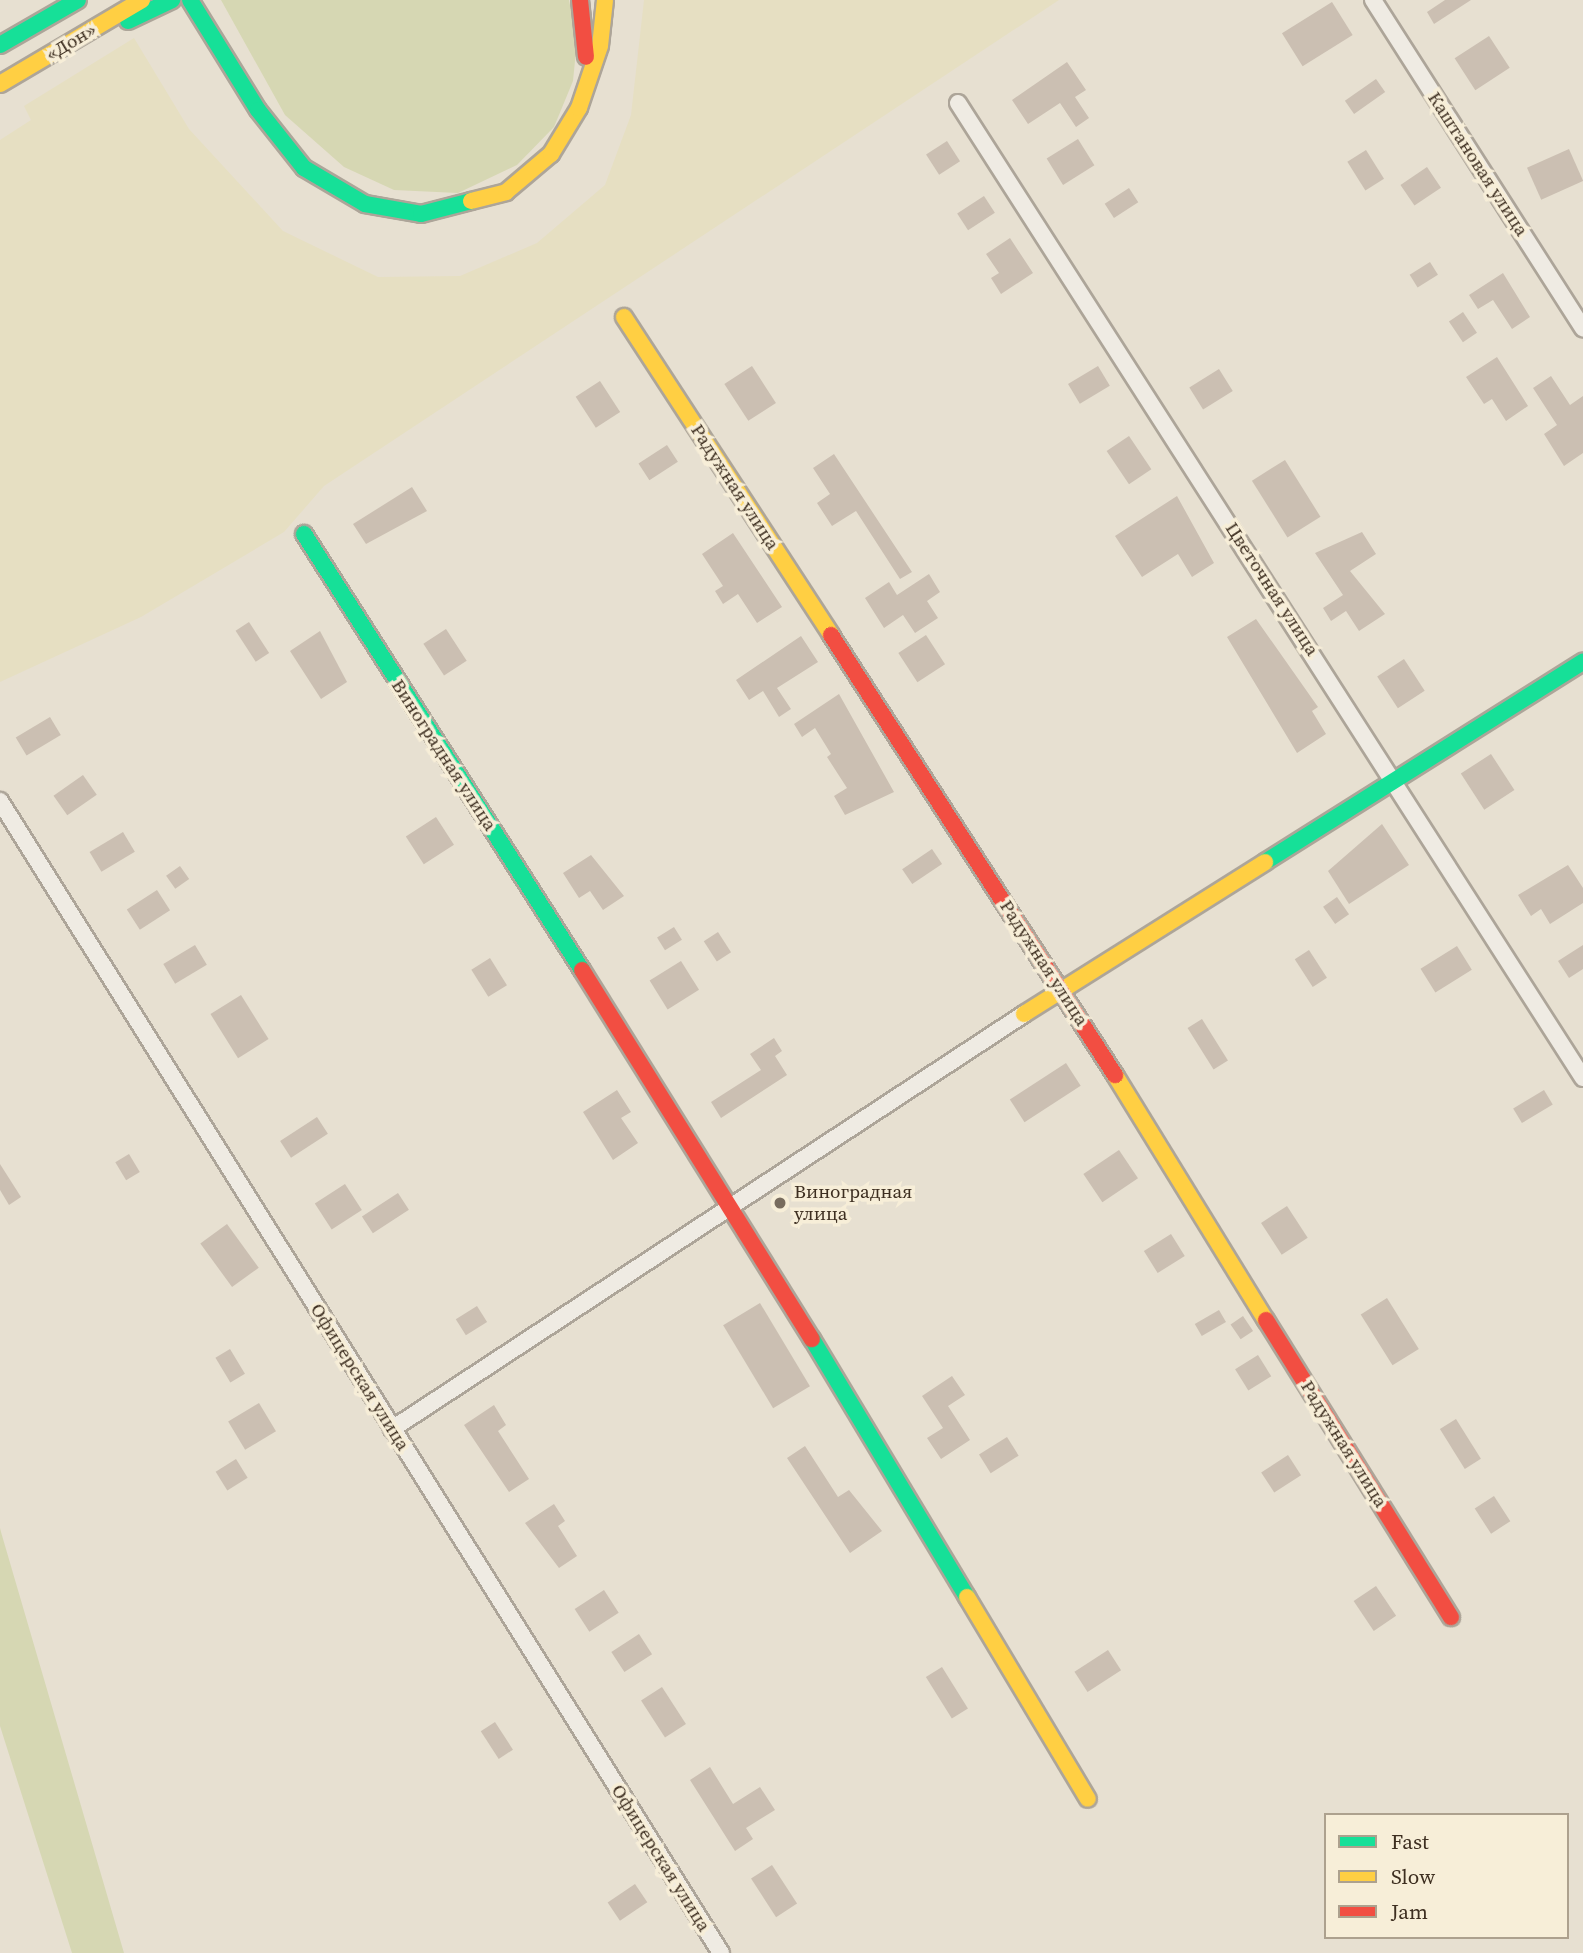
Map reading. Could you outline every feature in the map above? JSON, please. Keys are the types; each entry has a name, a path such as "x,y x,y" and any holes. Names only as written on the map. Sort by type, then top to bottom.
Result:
{"main road":[{"name":"«Дон»","path":"0,46 79,0"},
{"name":"«Дон»","path":"0,84 142,0"},
{"path":"97,26 136,20 172,0"},
{"path":"190,0 230,65 304,168 365,204 421,214 479,203 530,175 570,129 587,84 605,0"},
{"path":"580,0 587,84"},
{"name":"Радужная улица","path":"624,317 1062,989 1451,1617"},
{"name":"Виноградная улица","path":"304,534 732,1205 1088,1799"},
{"path":"1024,1014 1396,783 1583,662"}],"street":[{"name":"Каштановая улица","path":"1373,0 1583,329"},
{"name":"Цветочная улица","path":"958,103 1583,1078"},
{"name":"Офицерская улица","path":"0,801 720,1953"},
{"path":"392,1429 1024,1014"}],"shaded area":[{"path":"644,0 1059,0 324,486 284,532 141,617 0,682 0,140 31,120 24,106 134,38 189,129 283,231 378,277 460,276 537,243 605,185 631,115"}],"green space":[{"path":"221,0 569,0 577,41 573,81 554,127 517,165 458,193 394,190 344,167 285,115"},
{"path":"0,1528 124,1953 72,1953 0,1726"}],"building":[{"path":"1445,0 1471,0 1434,24 1427,12"},
{"path":"1332,2 1353,35 1303,66 1282,33"},
{"path":"1489,36 1510,68 1475,90 1455,58"},
{"path":"1067,62 1086,90 1075,97 1089,118 1076,127 1060,103 1028,124 1012,100"},
{"path":"1376,79 1385,92 1354,114 1345,101"},
{"path":"1078,139 1094,165 1063,185 1047,159"},
{"path":"947,141 960,161 939,175 926,155"},
{"path":"1569,149 1583,181 1541,200 1527,168"},
{"path":"1366,150 1384,179 1365,190 1347,162"},
{"path":"1427,167 1441,188 1414,206 1400,185"},
{"path":"1129,188 1138,202 1114,218 1105,204"},
{"path":"984,196 995,213 968,230 957,213"},
{"path":"1010,238 1033,273 1001,294 991,278 999,273 986,254"},
{"path":"1430,262 1438,275 1418,287 1410,275"},
{"path":"1503,273 1530,317 1512,329 1493,300 1478,309 1469,295"},
{"path":"1463,312 1477,333 1463,342 1449,322"},
{"path":"1497,357 1528,406 1506,421 1492,399 1484,404 1466,377"},
{"path":"752,366 776,403 748,421 724,384"},
{"path":"1098,366 1110,386 1080,404 1068,384"},
{"path":"1219,369 1233,391 1203,410 1189,388"},
{"path":"1551,376 1570,405 1583,396 1583,453 1564,466 1544,434 1557,425 1533,388"},
{"path":"600,381 620,412 596,428 576,397"},
{"path":"1129,436 1151,469 1129,484 1107,451"},
{"path":"667,445 678,462 649,480 638,464"},
{"path":"834,454 912,572 900,579 856,511 832,526 817,503 830,494 813,468"},
{"path":"1285,460 1321,517 1287,537 1252,481"},
{"path":"412,487 427,511 366,544 353,524"},
{"path":"1177,496 1214,563 1192,577 1178,554 1142,577 1115,536"},
{"path":"1362,532 1376,554 1350,571 1385,614 1359,631 1346,611 1331,621 1323,608 1343,595 1315,553"},
{"path":"733,533 782,607 757,623 738,594 723,604 715,591 723,586 702,554"},
{"path":"929,574 940,592 927,601 938,618 915,633 903,615 884,628 865,598 889,582 897,595"},
{"path":"1256,619 1318,707 1312,711 1326,734 1297,753 1227,637"},
{"path":"249,622 269,653 256,662 236,631"},
{"path":"446,629 467,661 444,676 423,644"},
{"path":"320,631 347,682 321,699 290,651"},
{"path":"926,635 945,664 917,682 898,653"},
{"path":"801,636 818,662 777,688 791,709 779,717 763,691 749,700 736,680"},
{"path":"1404,659 1425,691 1398,708 1377,676"},
{"path":"839,694 894,792 845,815 834,796 847,788 827,757 831,754 815,728 802,737 794,724"},
{"path":"50,717 61,735 27,756 16,738"},
{"path":"1491,754 1514,790 1484,810 1461,774"},
{"path":"83,775 97,795 67,815 54,796"},
{"path":"436,817 454,845 424,864 406,837"},
{"path":"1382,824 1409,865 1349,904 1328,871"},
{"path":"123,832 135,852 101,872 90,852"},
{"path":"932,849 942,864 912,884 902,869"},
{"path":"591,855 624,896 603,910 590,891 579,898 563,873"},
{"path":"1568,865 1583,888 1583,903 1550,924 1541,909 1531,916 1518,895"},
{"path":"180,866 189,879 175,889 166,876"},
{"path":"157,890 170,910 140,930 127,910"},
{"path":"1337,897 1349,914 1335,924 1323,907"},
{"path":"674,927 682,940 665,950 657,938"},
{"path":"718,932 731,952 717,961 704,941"},
{"path":"195,945 207,965 175,984 163,964"},
{"path":"1583,945 1583,969 1569,978 1558,961"},
{"path":"1457,946 1472,970 1435,993 1421,969"},
{"path":"1309,950 1327,978 1313,987 1295,959"},
{"path":"490,958 507,985 488,997 471,970"},
{"path":"681,961 699,990 668,1009 650,981"},
{"path":"241,995 269,1039 238,1058 210,1014"},
{"path":"1202,1019 1228,1061 1214,1070 1188,1028"},
{"path":"774,1038 782,1051 775,1056 787,1075 721,1118 711,1102 761,1070 750,1054"},
{"path":"1066,1063 1081,1086 1025,1122 1010,1099"},
{"path":"617,1090 631,1112 621,1118 638,1143 613,1160 583,1112"},
{"path":"1544,1090 1553,1105 1522,1123 1513,1109"},
{"path":"317,1117 328,1134 291,1158 280,1141"},
{"path":"1119,1150 1138,1178 1102,1202 1083,1174"},
{"path":"129,1154 140,1172 126,1180 115,1162"},
{"path":"0,1164 21,1197 9,1205 0,1190"},
{"path":"345,1184 362,1210 332,1230 315,1204"},
{"path":"398,1193 409,1210 373,1233 362,1216"},
{"path":"1287,1206 1308,1238 1282,1255 1261,1223"},
{"path":"227,1224 259,1268 232,1287 200,1243"},
{"path":"1171,1234 1185,1256 1158,1273 1144,1251"},
{"path":"1387,1298 1419,1349 1393,1365 1361,1314"},
{"path":"760,1303 810,1386 773,1408 723,1325"},
{"path":"477,1306 487,1322 466,1335 456,1319"},
{"path":"1219,1310 1226,1322 1202,1336 1195,1324"},
{"path":"1243,1316 1253,1331 1241,1339 1231,1324"},
{"path":"230,1349 245,1374 230,1383 215,1358"},
{"path":"1258,1355 1271,1376 1248,1391 1235,1369"},
{"path":"952,1376 965,1395 948,1406 970,1440 941,1459 927,1438 943,1428 922,1396"},
{"path":"259,1403 276,1431 245,1450 228,1422"},
{"path":"494,1405 506,1425 498,1431 529,1479 509,1492 464,1425"},
{"path":"1456,1419 1481,1459 1465,1469 1440,1429"},
{"path":"1007,1437 1019,1456 991,1473 979,1454"},
{"path":"805,1446 838,1497 849,1490 882,1531 850,1553 787,1458"},
{"path":"1288,1455 1301,1475 1274,1493 1261,1472"},
{"path":"236,1459 248,1478 227,1490 216,1472"},
{"path":"1494,1496 1510,1521 1491,1534 1475,1509"},
{"path":"554,1504 565,1521 558,1526 577,1556 559,1568 525,1523"},
{"path":"1376,1586 1396,1616 1374,1631 1354,1601"},
{"path":"604,1590 619,1613 589,1632 575,1609"},
{"path":"639,1634 652,1654 624,1672 611,1652"},
{"path":"1108,1650 1121,1670 1088,1692 1074,1672"},
{"path":"942,1667 968,1709 952,1719 926,1677"},
{"path":"662,1687 686,1724 665,1738 641,1701"},
{"path":"495,1722 513,1750 499,1759 481,1731"},
{"path":"710,1767 733,1804 760,1787 775,1810 746,1828 753,1839 735,1851 690,1780"},
{"path":"772,1865 797,1904 776,1917 751,1879"},
{"path":"635,1884 647,1902 620,1921 608,1902"}],"traffic: fast":[{"path":"0,45 78,0"},
{"path":"128,21 172,0"},
{"path":"190,0 258,110 304,168 365,204 421,214 471,201"},
{"path":"304,534 582,970"},
{"path":"1265,862 1583,662"},
{"path":"812,1339 967,1597"}],"traffic: slow":[{"path":"0,84 142,0"},
{"path":"471,201 506,192 551,154 579,108 600,46 605,0"},
{"path":"624,317 831,635"},
{"path":"1024,1014 1265,862"},
{"path":"1115,1075 1266,1320"},
{"path":"967,1597 1088,1799"}],"traffic: jam":[{"path":"580,0 586,57"},
{"path":"831,635 1115,1075"},
{"path":"582,970 812,1339"},
{"path":"1266,1320 1451,1617"}],"place":[{"name":"Виноградная улица","path":"780,1203"}]}
